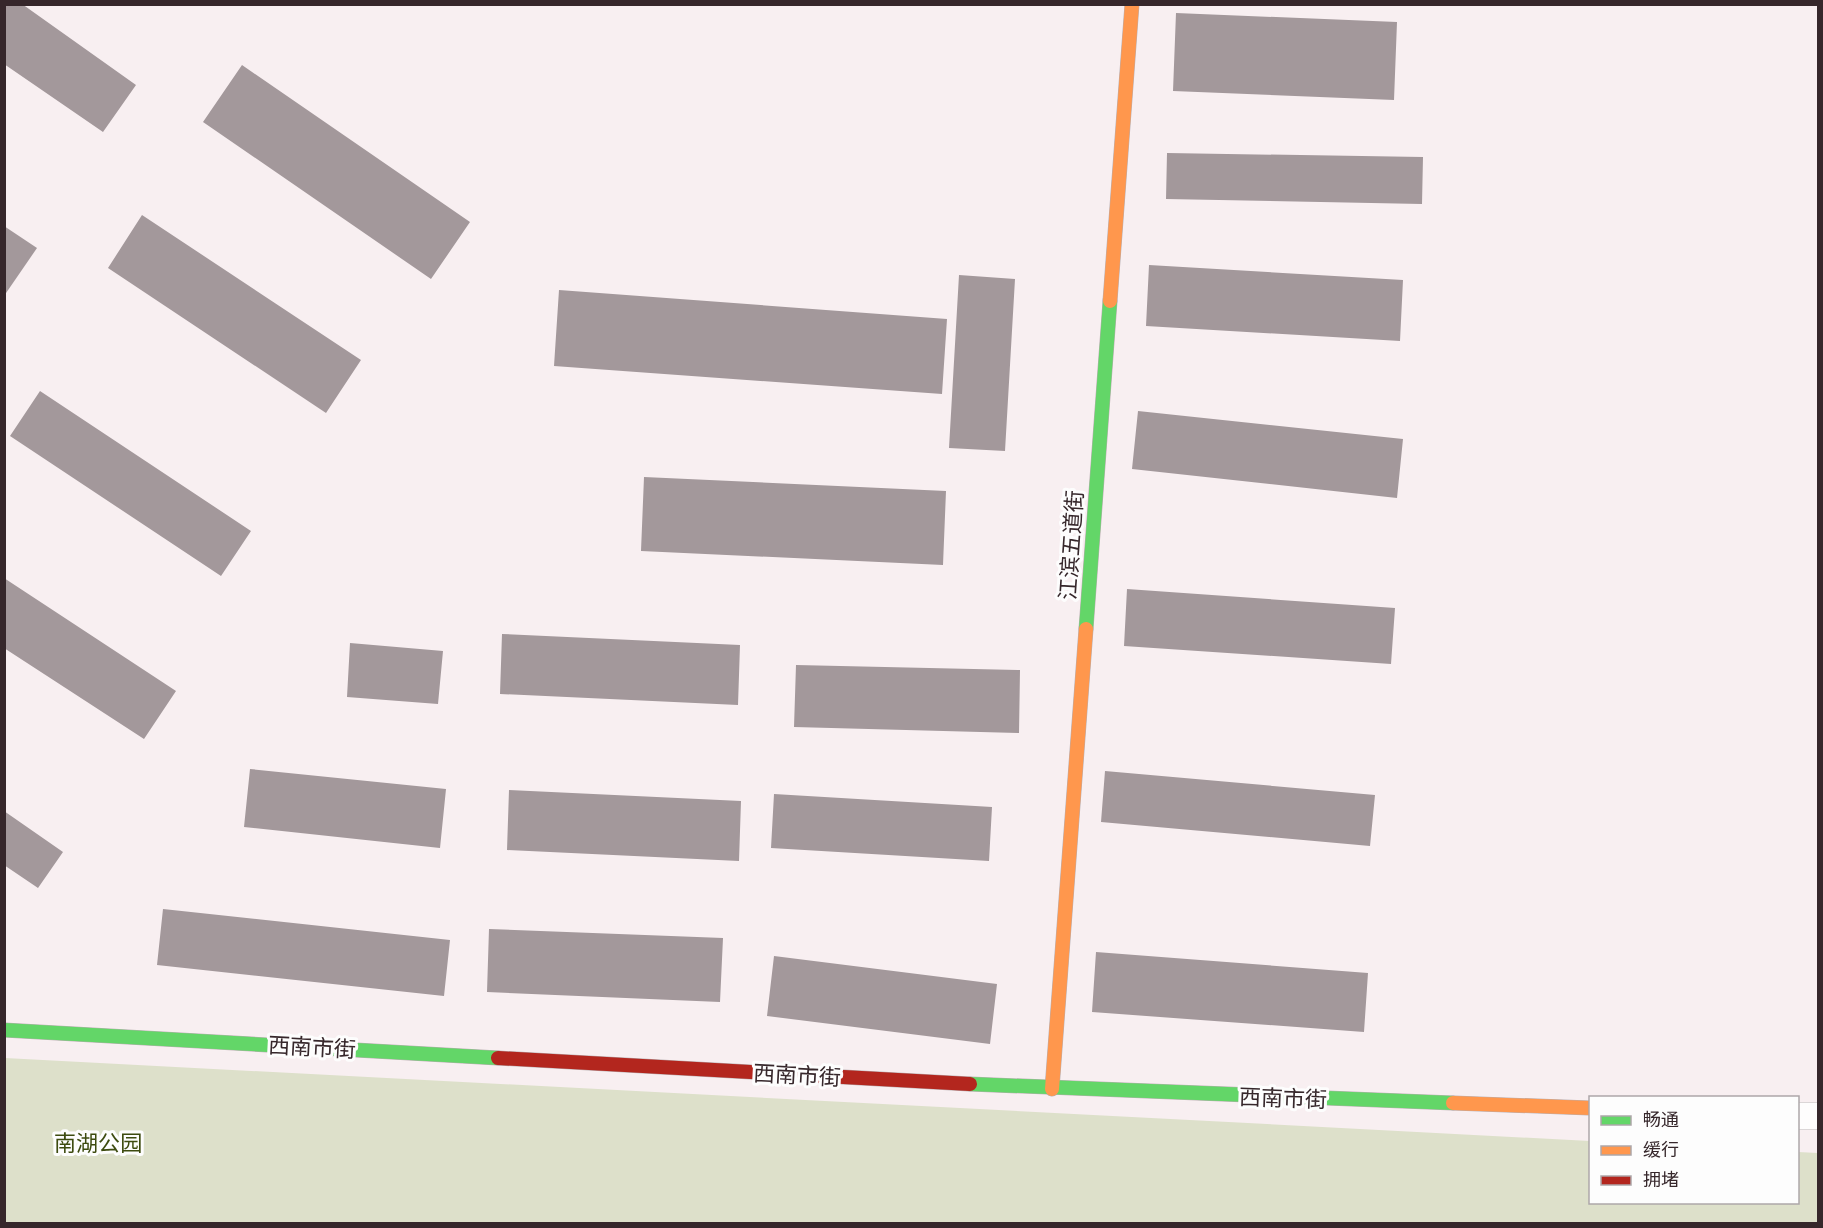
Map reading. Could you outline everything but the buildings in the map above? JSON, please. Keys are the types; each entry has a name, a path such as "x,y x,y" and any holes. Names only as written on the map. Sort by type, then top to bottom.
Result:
{"street":[{"name":"江滨五道街","path":"1052,1089 1132,4"},
{"name":"西南市街","path":"4,1030 1052,1089 1589,1108"},
{"path":"1799,1116 1818,1116"}],"green space":[{"name":"南湖公园","path":"5,1058 1589,1141 1589,1204 1799,1204 1799,1152 1818,1153 1818,1223 5,1223"}],"traffic: fast":[{"path":"1086,629 1110,301"},
{"path":"4,1030 498,1058"},
{"path":"970,1084 1453,1103"}],"traffic: slow":[{"path":"1110,301 1132,4"},
{"path":"1052,1089 1086,629"},
{"path":"1453,1103 1589,1108"}],"traffic: jam":[{"path":"498,1058 970,1084"}]}
